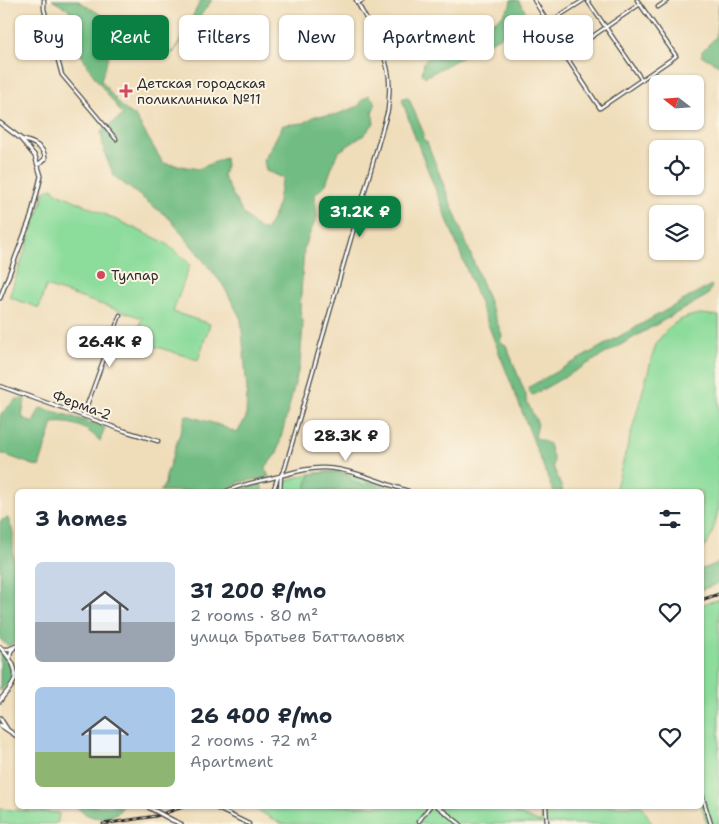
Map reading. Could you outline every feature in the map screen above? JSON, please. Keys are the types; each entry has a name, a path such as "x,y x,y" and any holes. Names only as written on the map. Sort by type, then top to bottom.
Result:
{"street":[{"path":"44,0 44,9 62,75 116,139"},
{"path":"275,489 285,468 388,110 390,95 388,68 384,55 357,2 363,0"},
{"path":"534,0 543,15"},
{"path":"561,15 585,0 642,80"},
{"path":"568,60 600,108 676,56 637,0"},
{"path":"658,7 668,0"},
{"path":"593,37 640,4"},
{"path":"0,123 20,138 35,156 39,164 41,179 30,217 0,298"},
{"path":"20,138 38,145 44,152 45,159 39,164"},
{"path":"83,416 120,314"},
{"name":"Ферма-2","path":"0,386 158,441"},
{"path":"232,489 316,468 340,469 402,489"},
{"path":"280,476 280,489"},
{"path":"1,648 10,649 15,647"},
{"path":"0,701 15,678 15,670 10,659 1,648"},
{"path":"10,659 11,651 15,648"},
{"path":"0,696 6,692"},
{"path":"0,718 9,732"},
{"path":"0,725 15,735"},
{"path":"704,802 711,824"},
{"path":"151,809 181,824"},
{"path":"218,809 249,824"},
{"path":"419,821 428,809"},
{"path":"441,809 460,824"},
{"path":"546,809 547,824"}],"green space":[{"path":"52,0 77,0 101,15 92,15 92,60 107,60 101,80 120,105 135,116 163,163 198,169 225,158 226,166 223,176 242,212 255,226 266,231 276,211 284,178 266,171 264,160 283,125 304,123 315,116 335,115 359,106 362,100 369,95 376,103 372,112 374,123 364,135 337,153 326,184 315,195 317,217 304,247 300,310 303,324 300,364 277,453 265,468 269,477 241,482 228,489 161,489 165,484 186,415 219,425 237,433 246,418 247,390 241,319 223,285 170,219 114,176 104,152 101,132 123,115 82,56 82,15 70,15 69,10"},
{"path":"201,0 212,0 201,15 193,15"},
{"path":"511,0 518,0 528,15 504,15 504,34 494,40 494,21 500,18 510,6"},
{"path":"719,3 719,65 702,56 702,51 716,37"},
{"path":"426,60 457,60 425,77 422,74"},
{"path":"407,97 409,99 424,134 422,138 427,142 502,335 500,342 506,345 526,395 526,400 538,424 535,437 549,444 554,461 553,466 562,489 552,489 415,137 402,100"},
{"name":"Тулпар","path":"53,188 54,191 164,242 190,264 173,312 210,324 198,360 135,340 142,318 46,286 39,308 9,297 46,190"},
{"path":"711,285 708,295 533,395 529,392 529,387"},
{"path":"694,315 719,316 719,508 711,537 704,548 704,489 616,489 655,347 668,328 680,320"},
{"path":"16,399 25,399 22,417 33,423 40,408 105,427 100,441 90,432 79,426 67,423 53,423 39,467 0,453 0,415"},
{"path":"337,471 396,489 285,489 285,482 323,472"},
{"path":"336,472 348,476 353,482 363,485 368,483 383,489 306,489 310,474"},
{"path":"261,484 262,489 241,489"},
{"path":"8,518 13,532 15,642 8,646 0,639 0,521"},
{"path":"719,563 719,583 704,589 704,568"},
{"path":"719,599 719,824 707,824 702,809 704,604"},
{"path":"0,650 12,670 12,680 0,691"},
{"path":"0,809 59,813 58,822 54,824 0,824"},
{"path":"79,809 121,809 117,813 105,818 92,817"},
{"path":"255,809 513,809 516,813 541,823 542,809 644,809 652,824 282,824"}],"railway":[{"path":"704,599 719,594"},
{"path":"103,824 156,816 177,809"}],"place":[{"name":"Детская городская поликлиника №11","path":"126,91"},
{"name":"Тулпар","path":"101,275"}]}
